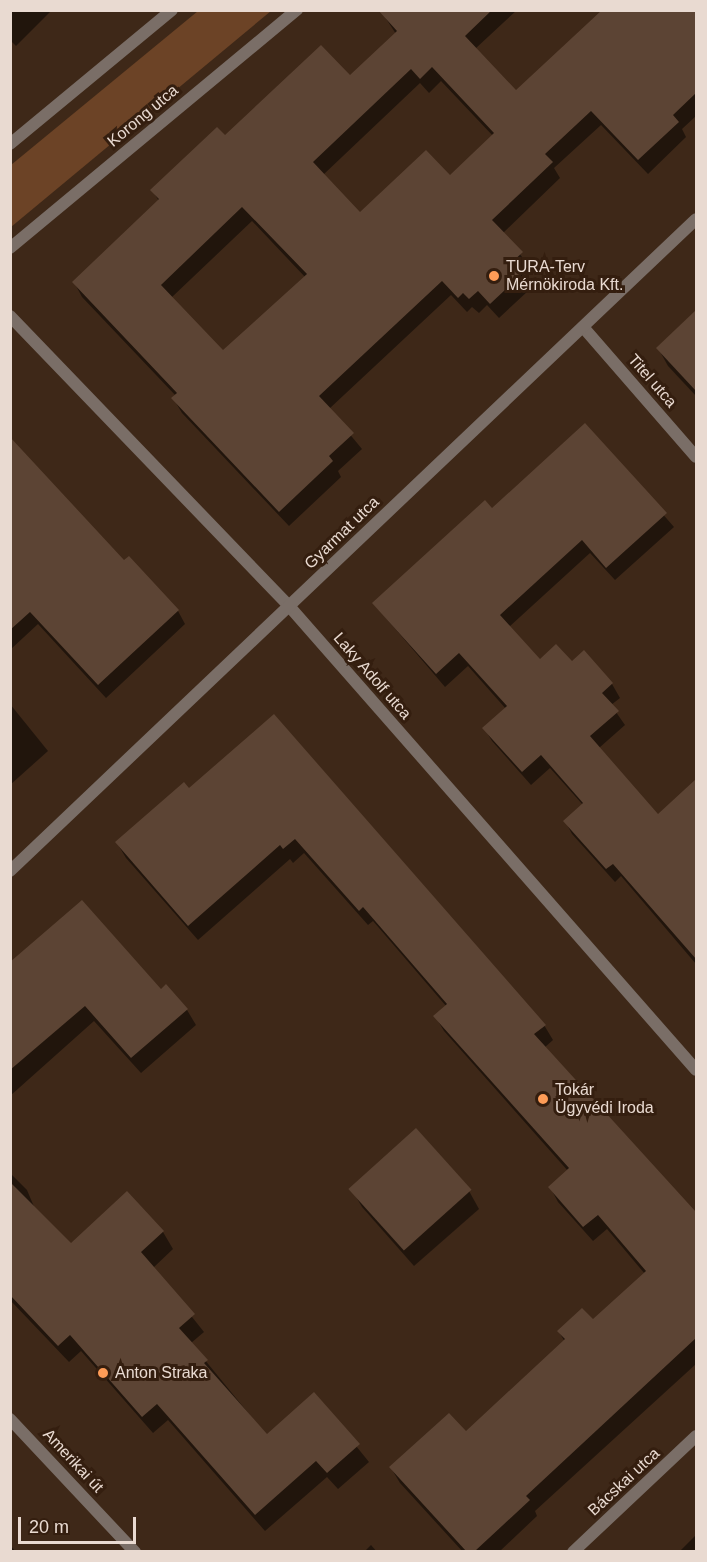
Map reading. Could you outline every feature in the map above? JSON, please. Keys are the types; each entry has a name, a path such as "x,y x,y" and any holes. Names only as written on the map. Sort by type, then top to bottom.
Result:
{"street":[{"path":"10,144 172,10"},
{"name":"Korong utca","path":"10,248 297,10"},
{"name":"Gyarmat utca","path":"10,871 696,219"},
{"name":"Laky Adolf utca","path":"10,316 289,606 696,1070"},
{"name":"Titel utca","path":"583,327 696,456"},
{"name":"Amerikai út","path":"10,1419 135,1551"},
{"name":"Bácskai utca","path":"573,1551 696,1436"}],"shaded area":[{"path":"198,11 271,11 11,227 11,165"}],"building":[{"path":"378,10 492,10 465,36 516,90 602,10 696,10 696,93 673,115 679,122 638,160 591,111 545,154 553,162 492,220 523,252 511,263 521,275 490,304 478,291 469,299 463,293 458,298 442,281 319,396 354,433 329,456 333,461 279,512 171,398 177,393 72,282 159,199 150,190 217,127 225,135 321,45 350,75 397,31","holes":["432,67 494,133 450,175 426,150 360,212 313,162 411,69 420,79","242,207 307,274 223,350 161,285"]},
{"path":"696,310 696,391 656,348"},
{"path":"585,423 667,513 606,568 582,540 500,615 540,659 556,644 572,661 584,650 613,683 602,693 619,711 590,736 658,814 696,779 696,959 613,864 606,869 563,821 583,803 541,755 522,772 482,728 507,706 459,653 436,674 372,603 485,500 492,508"},
{"path":"10,437 124,560 129,556 179,610 98,685 30,612 10,630"},
{"path":"274,714 546,1025 534,1034 696,1212 696,1338 526,1496 530,1500 475,1551 466,1551 389,1467 449,1413 466,1431 565,1339 557,1331 582,1308 593,1319 646,1271 598,1215 583,1227 548,1187 569,1168 433,1016 447,1004 363,907 359,911 295,839 283,849 280,845 188,926 115,842 184,782 189,788"},
{"path":"82,900 161,989 166,984 188,1009 131,1058 85,1006 10,1070 10,962"},
{"path":"416,1128 472,1190 404,1251 348,1189"},
{"path":"10,1182 71,1243 127,1191 164,1231 141,1252 195,1314 179,1328 208,1360 204,1363 267,1434 314,1392 360,1444 327,1473 316,1461 255,1515 157,1404 142,1417 70,1335 58,1346 10,1295"}],"place":[{"name":"TURA-Terv Mérnökiroda Kft.","path":"494,276"},
{"name":"Tokár Ügyvédi Iroda","path":"543,1099"},
{"name":"Anton Straka","path":"103,1373"}]}
